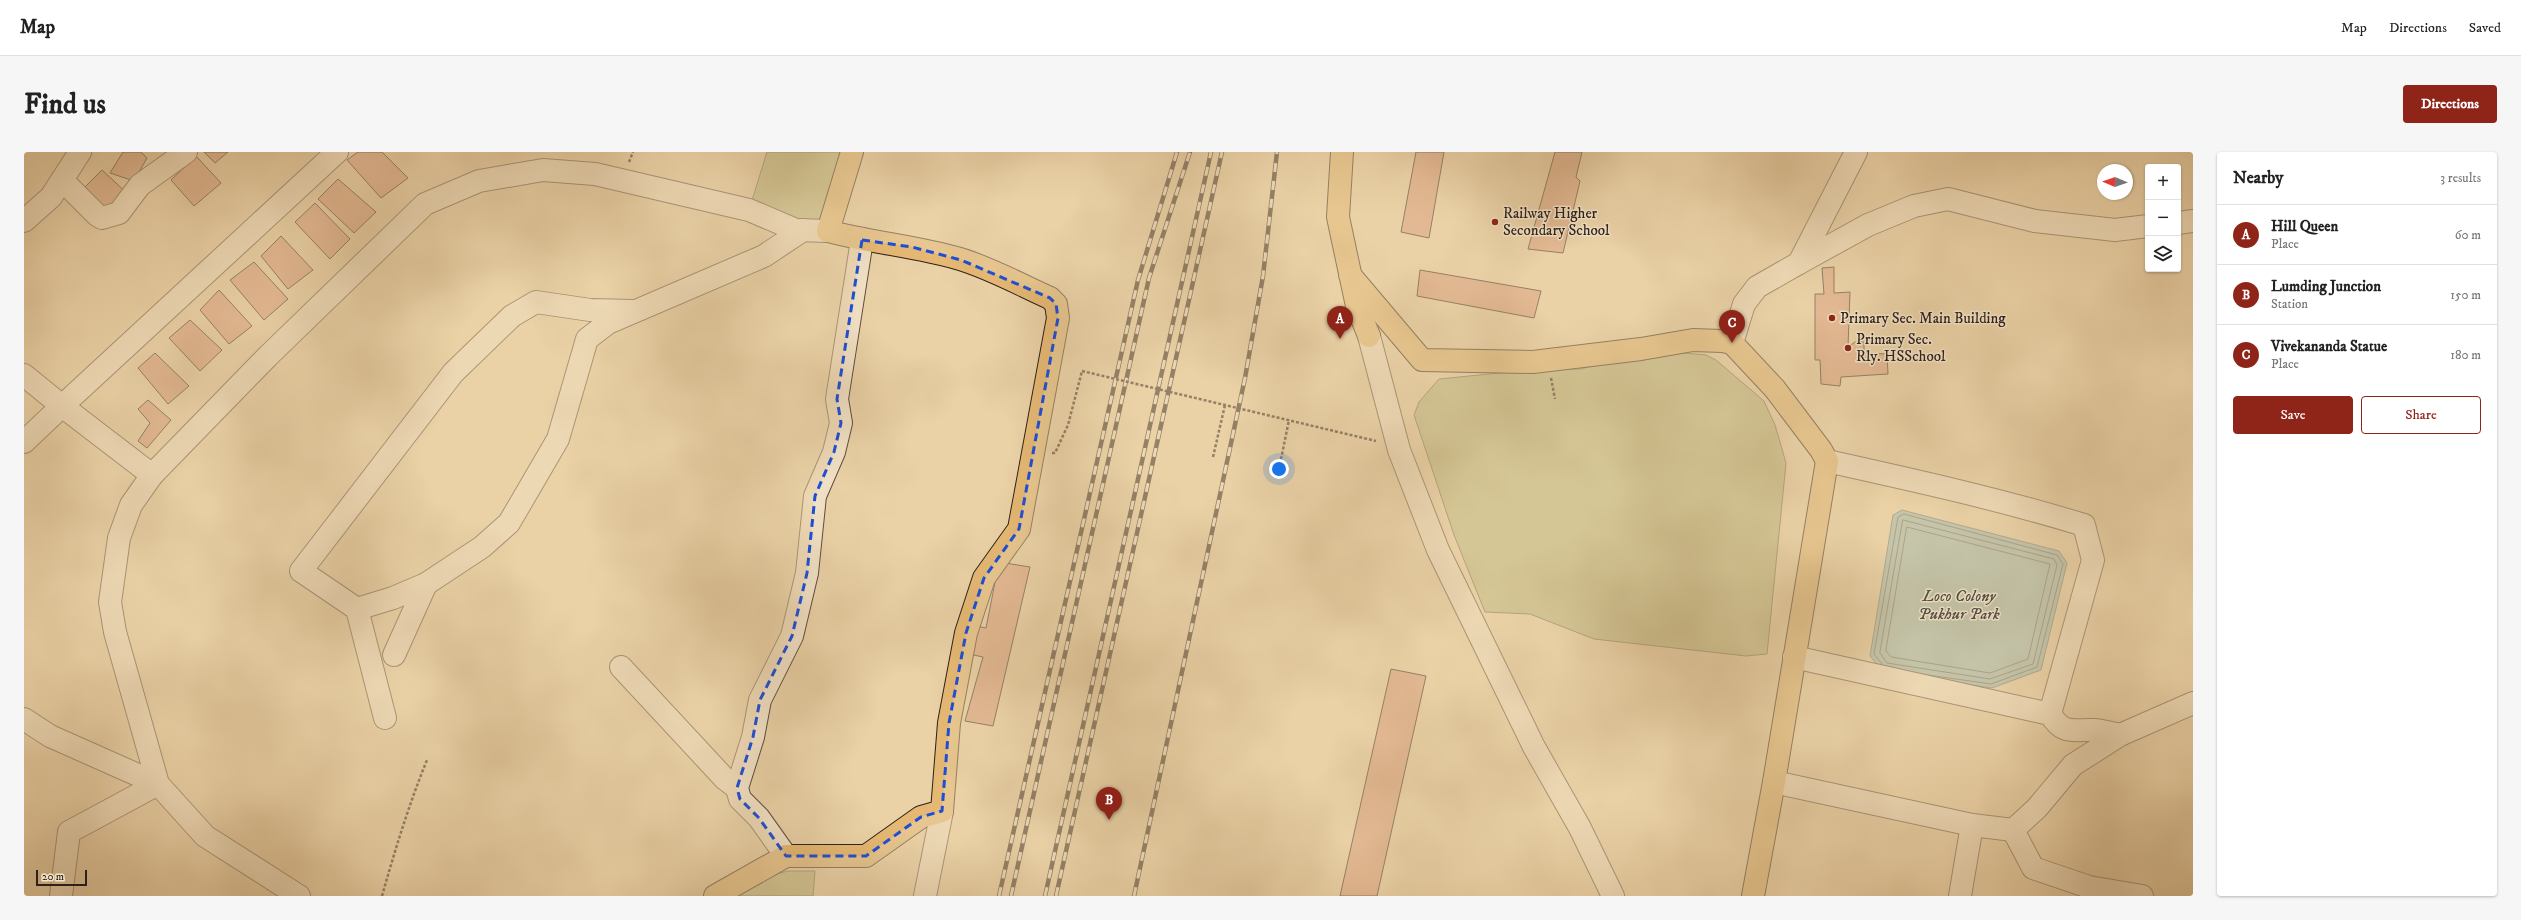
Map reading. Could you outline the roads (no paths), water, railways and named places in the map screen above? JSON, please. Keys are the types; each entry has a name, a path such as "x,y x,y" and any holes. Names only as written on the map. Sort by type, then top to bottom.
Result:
{"main road":[{"path":"715,896 786,856 866,856 921,817 942,811 949,723 966,633 984,578 1019,530 1058,318 1056,304 1050,298 961,260 912,247 862,240 828,230 852,152"},
{"path":"1342,152 1338,217 1357,306 1369,336"},
{"path":"1350,275 1389,324 1422,360 1528,362 1642,349 1693,340 1722,340 1732,343 1775,390 1827,461 1774,782 1753,896"}],"street":[{"path":"24,221 51,197 80,152"},
{"path":"62,180 97,215 102,218 109,217 119,213 140,186 186,152"},
{"path":"24,442 337,152"},
{"path":"1799,263 1856,152"},
{"path":"158,784 117,639 110,602 119,538 131,505 152,475 268,356 425,204 479,181 543,170 595,174 738,207 796,230 828,230"},
{"path":"1732,343 1744,304 1757,287 1868,225 1914,206 1948,200 2035,221 2115,230 2145,226"},
{"path":"2181,223 2193,221"},
{"path":"357,610 393,598 426,584 482,546 509,523 558,439 587,339 608,323 764,256 803,230"},
{"path":"786,856 759,818 740,799 737,788 753,737 760,700 792,636 807,573 815,496 834,452 841,423 837,399 862,240"},
{"path":"384,718 357,610 302,571 453,373 512,316 536,302 590,310 634,311"},
{"path":"1369,336 1399,450 1438,550 1534,747 1580,828 1613,896"},
{"path":"24,375 152,475"},
{"path":"1827,461 1955,489 2084,525 2092,560 2050,714 2056,725 2070,732 2094,730 2120,734"},
{"path":"394,655 426,584"},
{"path":"1794,657 2050,714"},
{"path":"621,667 725,779 737,788"},
{"path":"1774,782 1972,825 2013,830 2037,808 2073,765 2120,734 2193,704"},
{"path":"24,719 50,736 158,784 206,836 299,896"},
{"path":"60,896 69,832 158,784"},
{"path":"925,896 942,811"},
{"path":"1960,896 1972,825"},
{"path":"2013,830 2033,868 2089,886 2142,896"}],"water":[{"name":"Loco Colony Pukhur Park","path":"1902,510 2059,551 2067,563 2041,670 1992,688 1883,672 1870,656 1893,515"}],"railway":[{"path":"999,896 1138,280 1177,152"},
{"path":"1011,896 1149,278 1190,152"},
{"path":"1045,896 1211,152"},
{"path":"1056,896 1222,152"},
{"path":"1134,896 1245,378 1263,276 1277,152"}],"place":[{"name":"Railway Higher Secondary School","path":"1495,222"},
{"name":"Primary Sec. Main Building","path":"1832,318"},
{"name":"Hill Queen","path":"1340,339"},
{"name":"Vivekananda Statue","path":"1732,343"},
{"name":"Primary Sec. Rly. HSSchool","path":"1848,348"},
{"name":"Lumding Junction","path":"1109,820"}]}
